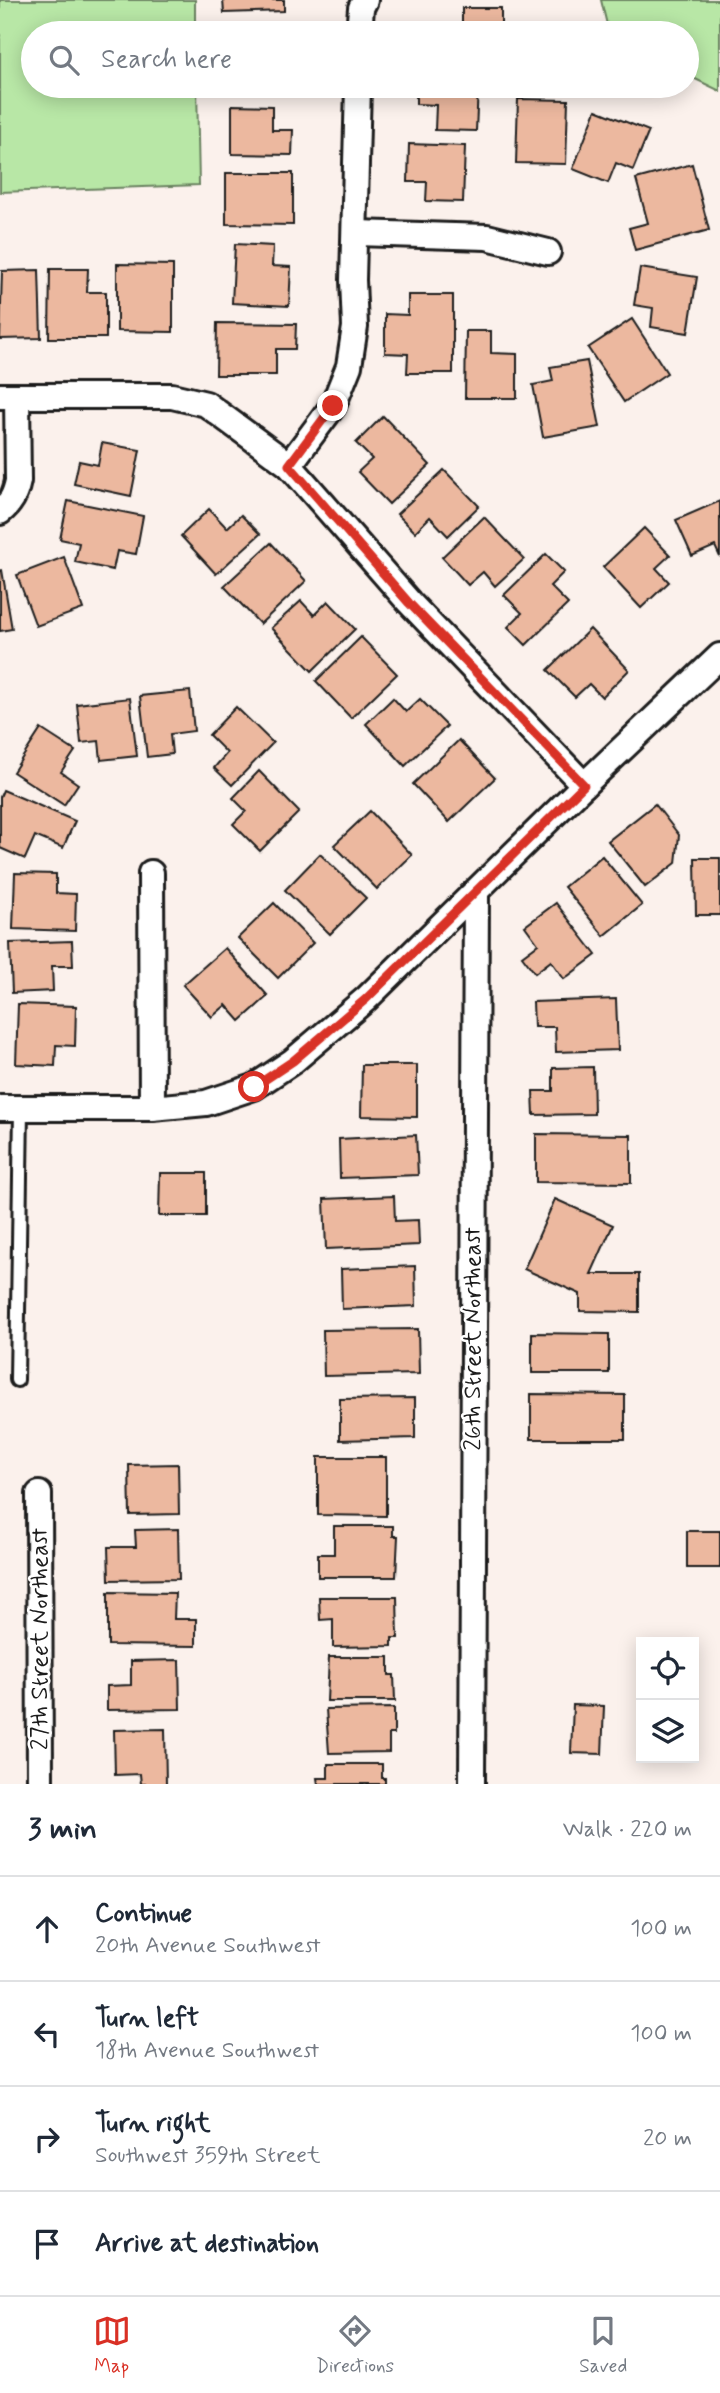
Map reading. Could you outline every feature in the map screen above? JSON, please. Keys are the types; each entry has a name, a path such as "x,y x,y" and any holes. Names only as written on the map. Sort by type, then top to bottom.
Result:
{"street":[{"path":"360,21 365,0"},
{"path":"289,465 333,406 349,366 355,327 353,280 358,98"},
{"path":"356,233 487,237 548,252"},
{"path":"0,512 15,494 18,481 9,396 172,396 206,404 289,465 409,603 584,785"},
{"path":"11,1109 152,1108 206,1103 254,1087 293,1061 366,999 720,656"},
{"path":"151,873 152,1108"},
{"name":"26th Street Northeast","path":"472,1784 476,893"},
{"name":"27th Street Northeast","path":"39,1494 40,1784"}],"lane":[{"path":"11,1109 17,1380"}],"green space":[{"path":"0,0 195,0 195,21 21,21 21,98 197,98 199,185 0,192"},
{"path":"601,0 720,0 720,91 699,81 699,21 606,21"}],"building":[{"path":"223,0 284,0 284,11 224,13"},
{"path":"462,8 501,8 501,21 462,21"},
{"path":"416,98 477,98 476,131 435,130 436,105 416,104"},
{"path":"518,99 568,100 566,164 516,163"},
{"path":"232,105 272,106 272,130 293,130 292,155 232,154"},
{"path":"596,110 649,131 633,170 616,163 608,183 573,169"},
{"path":"409,144 465,146 463,202 426,201 427,182 408,182"},
{"path":"692,164 709,230 635,250 629,228 648,223 636,179"},
{"path":"226,173 293,173 293,225 226,224"},
{"path":"235,244 273,246 272,266 291,267 289,306 232,303"},
{"path":"117,264 173,265 173,332 117,331"},
{"path":"640,268 697,277 688,333 651,327 653,308 634,305"},
{"path":"50,269 88,269 87,292 106,292 106,338 49,338"},
{"path":"39,270 41,338 0,339 2,271"},
{"path":"408,295 453,295 453,373 407,373 408,354 385,353 385,314 408,315"},
{"path":"632,319 667,373 624,402 588,348"},
{"path":"217,323 296,324 295,349 276,349 276,375 216,375"},
{"path":"466,331 491,331 491,353 517,354 517,398 465,398"},
{"path":"587,361 600,427 543,437 533,385 553,381 550,367"},
{"path":"383,416 430,465 389,504 358,472 372,459 356,443"},
{"path":"102,443 140,450 131,496 74,484 79,461 98,465"},
{"path":"444,470 479,506 448,536 430,517 415,532 397,514"},
{"path":"68,501 143,516 136,554 117,551 113,570 75,562 79,543 60,539"},
{"path":"720,501 720,557 715,546 692,556 676,520"},
{"path":"209,509 227,528 241,515 260,534 216,574 181,536"},
{"path":"484,517 524,559 495,586 483,572 468,585 442,557"},
{"path":"644,528 670,555 656,568 669,582 641,608 603,567"},
{"path":"271,543 306,581 260,624 224,586"},
{"path":"546,554 564,572 550,586 568,604 526,645 508,627 522,613 504,595"},
{"path":"64,557 83,609 36,626 17,575"},
{"path":"2,570 12,629 0,631 0,571"},
{"path":"301,601 314,615 328,601 355,629 312,671 271,628"},
{"path":"590,629 629,670 602,697 589,684 575,697 548,670"},
{"path":"361,637 397,674 351,718 316,681"},
{"path":"190,691 194,731 170,734 172,754 147,757 140,696"},
{"path":"130,698 137,756 101,760 99,741 81,743 77,704"},
{"path":"393,698 406,712 420,699 447,726 405,766 366,724"},
{"path":"236,707 273,743 232,785 214,768 227,753 209,735"},
{"path":"41,729 75,751 61,772 78,784 64,805 13,772"},
{"path":"459,740 495,778 449,822 413,784"},
{"path":"259,771 299,812 260,851 233,824 246,811 233,798"},
{"path":"3,790 75,821 63,848 35,836 25,859 0,848 0,797"},
{"path":"655,804 679,835 676,863 645,887 608,841"},
{"path":"370,811 412,855 377,889 334,845"},
{"path":"320,854 366,898 330,934 285,890"},
{"path":"602,856 642,905 604,936 564,887"},
{"path":"695,858 720,858 720,915 696,915"},
{"path":"15,873 56,874 56,893 76,894 75,931 13,929"},
{"path":"274,903 313,943 278,978 238,938"},
{"path":"556,903 596,955 564,979 551,961 535,973 522,956 538,944 525,926"},
{"path":"72,941 73,966 52,966 53,991 12,993 10,943"},
{"path":"225,948 268,996 240,1021 226,1005 212,1017 183,985"},
{"path":"616,999 618,1050 556,1052 555,1027 534,1027 533,1002"},
{"path":"18,1004 76,1006 75,1046 56,1045 55,1066 16,1064"},
{"path":"362,1065 417,1065 417,1117 361,1116"},
{"path":"593,1067 594,1114 534,1115 533,1091 553,1091 553,1068"},
{"path":"536,1134 631,1135 631,1183 536,1182"},
{"path":"416,1135 418,1175 340,1178 339,1139"},
{"path":"160,1173 206,1173 206,1216 159,1216"},
{"path":"394,1196 395,1221 418,1220 419,1245 326,1249 324,1199"},
{"path":"555,1199 613,1225 591,1274 639,1274 639,1312 580,1311 580,1294 524,1269"},
{"path":"415,1266 416,1306 342,1309 341,1269"},
{"path":"418,1329 419,1374 324,1376 323,1330"},
{"path":"532,1333 609,1334 609,1373 532,1373"},
{"path":"531,1394 625,1395 625,1439 531,1439"},
{"path":"415,1398 415,1438 340,1440 340,1399"},
{"path":"318,1457 386,1457 386,1516 318,1515"},
{"path":"178,1464 179,1514 130,1515 129,1465"},
{"path":"334,1526 393,1526 393,1536 398,1536 396,1577 318,1577 318,1554 334,1554"},
{"path":"178,1529 179,1579 109,1580 108,1547 136,1547 135,1530"},
{"path":"687,1531 720,1531 720,1568 687,1568"},
{"path":"108,1592 175,1593 174,1619 196,1619 196,1646 108,1645"},
{"path":"319,1597 397,1597 398,1638 392,1638 392,1646 333,1647 333,1619 320,1620"},
{"path":"329,1657 389,1657 389,1675 394,1675 395,1701 327,1701"},
{"path":"179,1660 180,1709 107,1710 107,1686 131,1685 131,1661"},
{"path":"573,1705 604,1706 602,1754 571,1753"},
{"path":"394,1708 394,1734 389,1734 389,1752 329,1753 326,1709"},
{"path":"165,1729 166,1784 141,1784 140,1774 115,1775 114,1730"},
{"path":"328,1764 382,1764 385,1784 318,1784 317,1778 328,1778"}],"route":[{"path":"254,1087 293,1061 366,999 584,785 409,603 289,465 333,406"}]}
